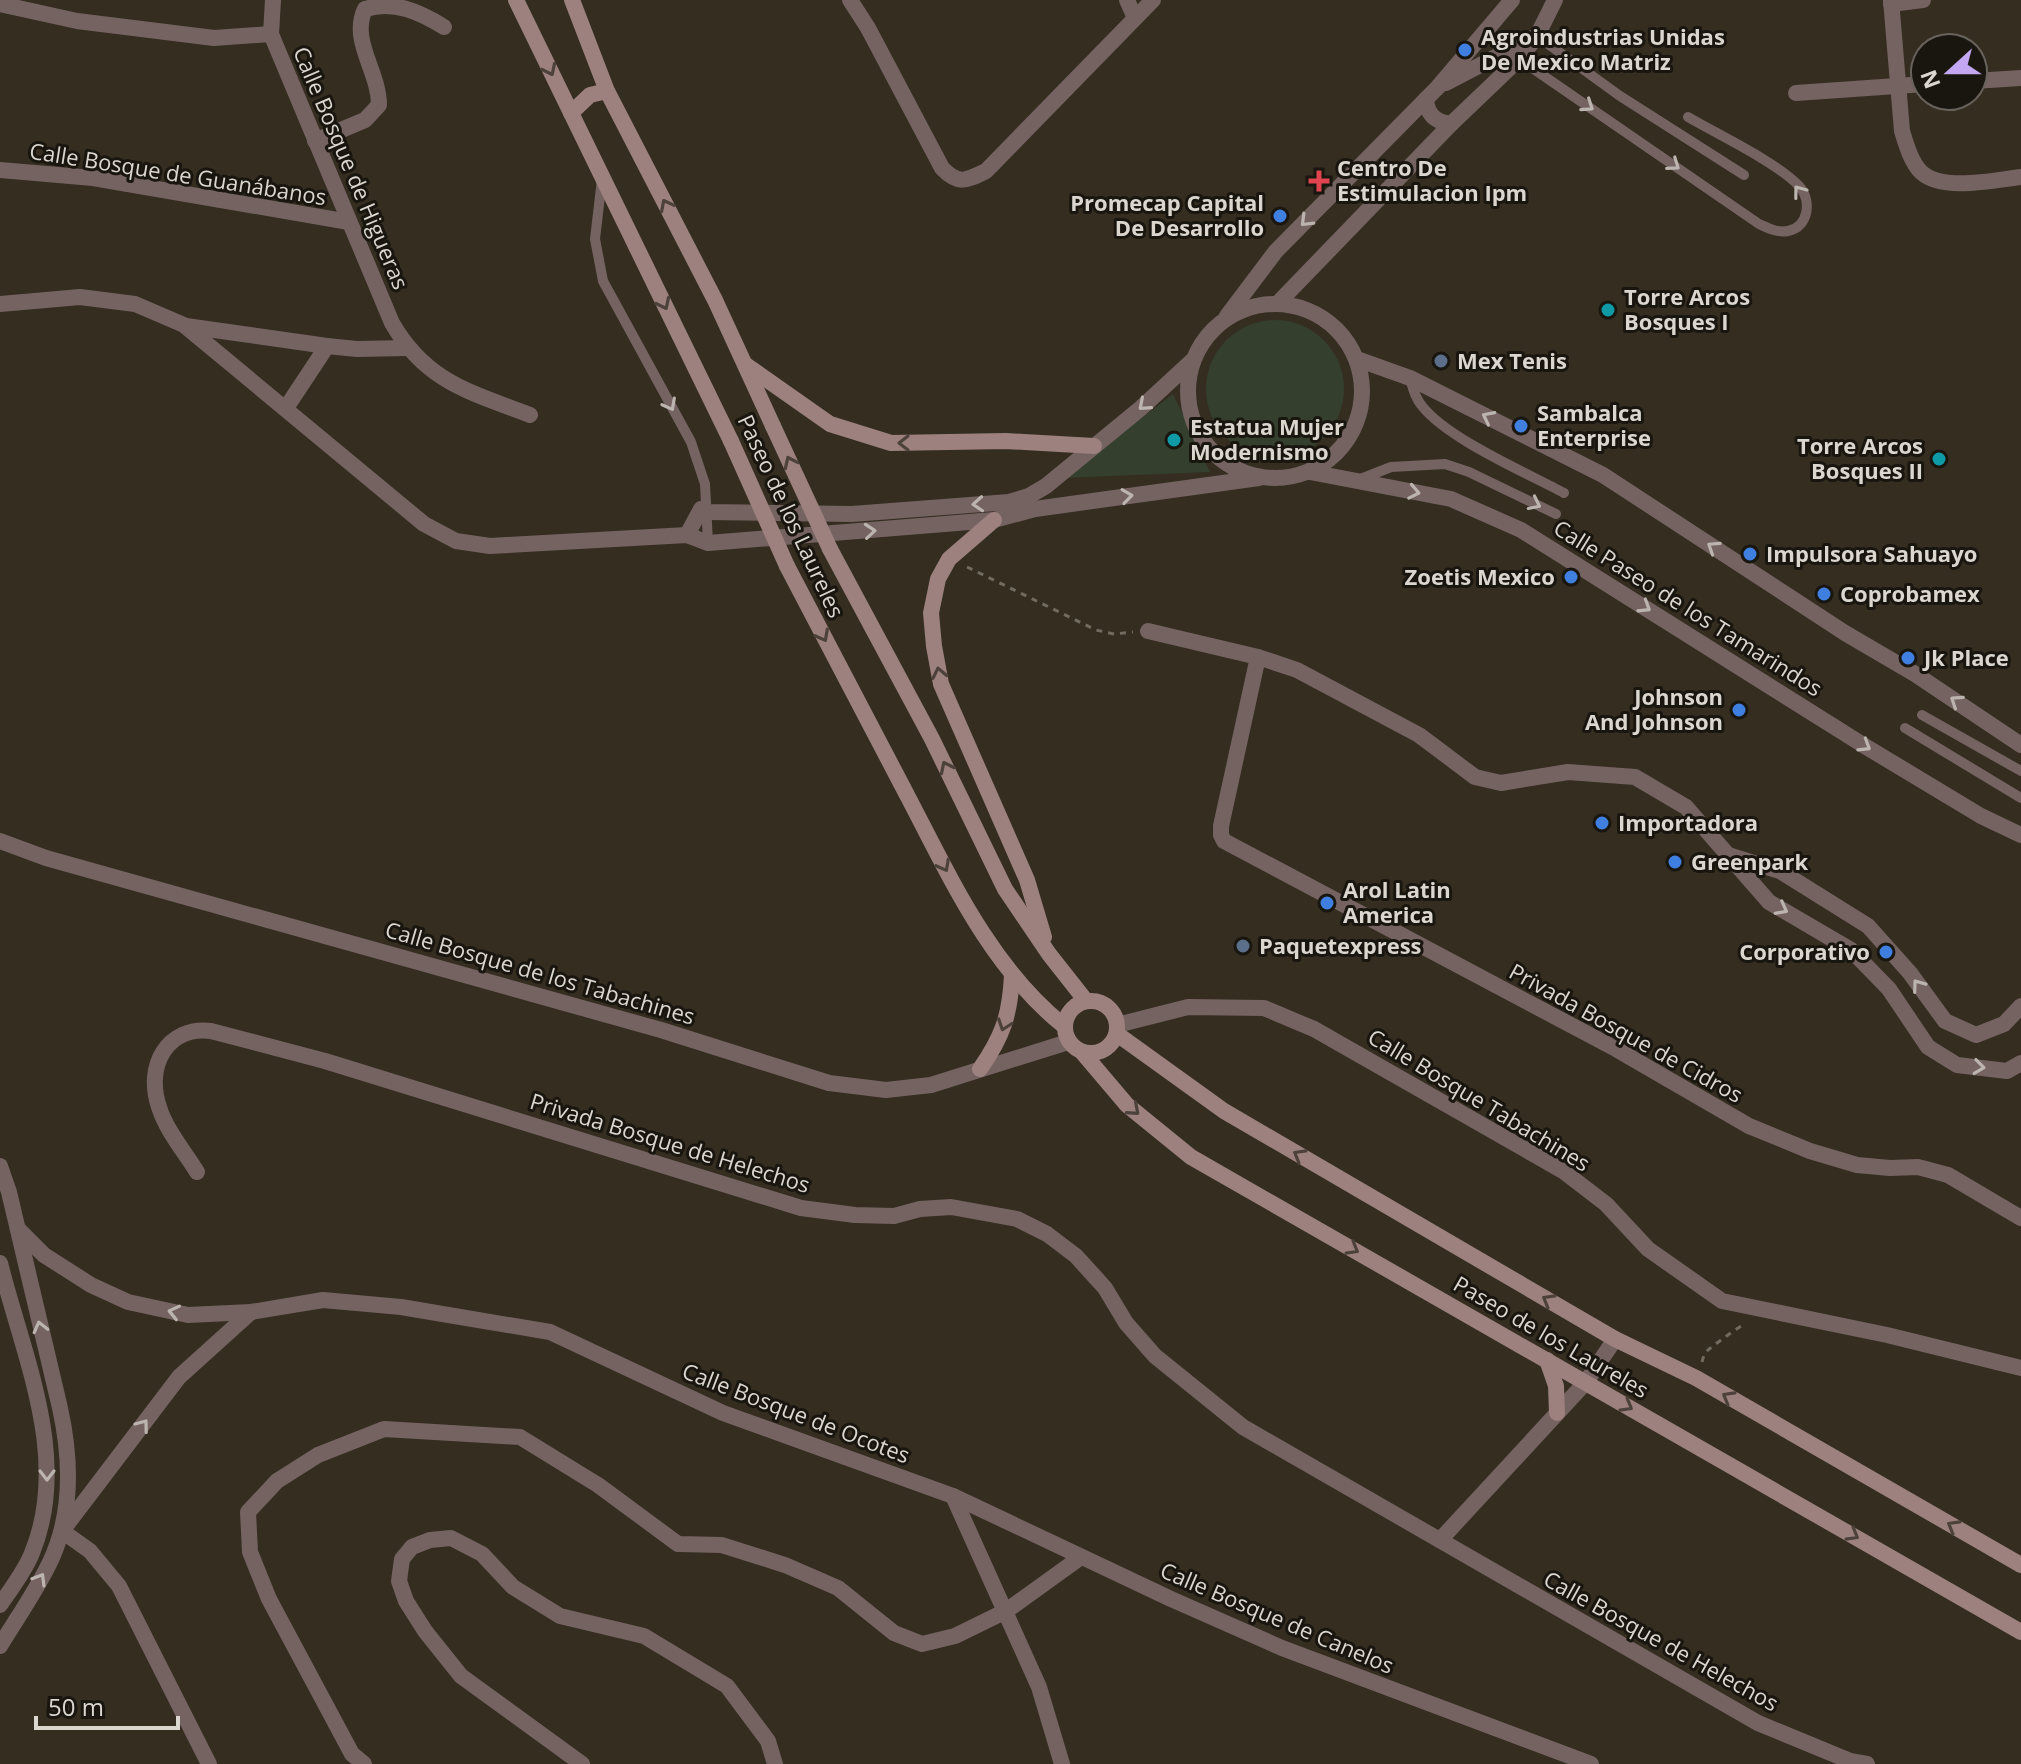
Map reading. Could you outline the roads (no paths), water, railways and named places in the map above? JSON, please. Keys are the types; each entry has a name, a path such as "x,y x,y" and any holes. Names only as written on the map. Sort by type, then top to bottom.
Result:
{"main road":[{"name":"Paseo de los Laureles","path":"516,0 731,441 787,566 962,899 1012,975 1127,1105 1191,1157 2021,1632"},
{"name":"Paseo de los Laureles","path":"572,0 607,91 746,365 830,549 932,739 1005,889 1049,954 1086,1001"},
{"path":"571,113 590,95 607,91"},
{"path":"746,365 830,424 891,443 1006,441 1094,446"},
{"path":"994,520 949,559 938,579 931,613 934,646 941,684 1027,880 1049,954"},
{"path":"980,1069 1002,1034 1012,975"},
{"path":"1086,1001 1097,1001 1107,1006 1114,1015 1117,1029 1107,1048 1099,1053 1071,1040 1068,1012 1086,1001"},
{"name":"Paseo de los Laureles","path":"1117,1029 1224,1111 1615,1339 1696,1378 2021,1565"},
{"path":"1547,1360 1556,1386 1557,1413"}],"street":[{"name":"Calle Bosque de Higueras","path":"273,0 271,34 392,323 407,348 431,370 457,387 530,415"},
{"path":"850,0 942,168 952,178 968,180 986,171 1153,0"},
{"path":"1127,0 1135,18"},
{"path":"687,535 701,509 706,512 852,514 1009,502 1029,496 1046,486 1192,361 1206,337 1226,318 1276,251 1432,93 1512,0"},
{"path":"1278,303 1451,124 1519,59 1537,36 1555,0"},
{"path":"1923,0 1891,2 1902,131 1908,151 1921,172 1939,181 1958,183 2021,177"},
{"path":"0,4 77,21 214,38 271,34"},
{"path":"315,141 365,120 379,105 379,87 367,58 359,23 365,9 378,5 419,11 444,27"},
{"path":"1451,124 1436,120 1427,107 1432,93 1537,36"},
{"path":"1989,80 2021,78"},
{"path":"1796,93 1909,85"},
{"name":"Calle Bosque de Guanábanos","path":"0,170 93,178 349,222"},
{"path":"0,304 80,297 135,304 184,325 327,346 407,348"},
{"path":"184,325 424,524 456,541 490,546 687,535 708,543 994,520 1035,509 1259,478 1285,478 1310,472 1333,457 1350,437 1360,412 1363,385 1357,359 1344,337 1326,319 1303,308 1278,303 1252,306 1226,318"},
{"path":"286,408 327,346"},
{"path":"1357,359 1410,378 1603,475 2021,745"},
{"path":"1192,361 1188,399 1199,435 1224,463 1259,478"},
{"name":"Calle Paseo de los Tamarindos","path":"1310,472 1451,499 1521,530 1881,756 1981,816 2021,835"},
{"path":"1148,631 1258,657 1297,670 1419,735 1475,777 1501,783 1568,772 1635,777 1686,807 1769,902 1851,950 1889,989 1928,1047 1957,1065 2007,1071 2021,1063"},
{"name":"Privada Bosque de Cidros","path":"1258,657 1221,826 1224,841 1616,1049 1749,1126 1810,1151 1857,1165 1918,1167 1948,1175 2021,1218"},
{"name":"Calle Bosque de los Tabachines","path":"0,841 46,858 661,1030 829,1083 886,1090 931,1085 1071,1040"},
{"path":"1728,855 1780,871 1868,926 1910,973 1945,1021 1976,1035 2004,1024 2021,1006"},
{"name":"Calle Bosque Tabachines","path":"1117,1029 1188,1007 1264,1008 1314,1029 1563,1171 1606,1204 1648,1249 1722,1301 1887,1335 2021,1368"},
{"name":"Privada Bosque de Helechos","path":"197,1172 158,1106 154,1081 162,1051 177,1036 194,1029 325,1061 801,1208 894,1216 920,1209 951,1207 1017,1219 1047,1234 1076,1256 1105,1288 1126,1323 1155,1356 1231,1419 1440,1540"},
{"path":"0,1166 18,1229 66,1437 67,1497 62,1531 50,1561 0,1646"},
{"name":"Calle Bosque de Ocotes","path":"18,1229 35,1248 73,1276 128,1302 188,1315 251,1312 323,1300 401,1307 550,1332 723,1413 953,1496"},
{"path":"0,1263 40,1412 46,1493 31,1556 0,1605"},
{"path":"62,1531 179,1377 251,1312"},
{"path":"1440,1540 1586,1382 1615,1339"},
{"path":"364,1764 352,1754 269,1599 250,1552 248,1512 277,1481 318,1455 384,1429 520,1437 598,1485 678,1544 722,1545 785,1565 838,1588 894,1633 922,1644 955,1636 1006,1611 1081,1557"},
{"path":"44,1437 66,1437"},
{"path":"953,1496 1039,1687 1062,1764"},
{"name":"Calle Bosque de Canelos","path":"953,1496 1282,1648 1591,1764"},
{"path":"62,1531 90,1551 119,1586 209,1764"},
{"path":"582,1764 461,1676 425,1631 406,1601 399,1581 402,1559 412,1547 430,1540 451,1538 482,1554 513,1587 560,1616 644,1636 727,1686 768,1741 775,1764"},
{"name":"Calle Bosque de Helechos","path":"1440,1540 1758,1723 1850,1761 1867,1764"}],"lane":[{"path":"1537,36 1620,96 1744,175"},
{"path":"1519,59 1759,224 1773,231 1791,231 1804,220 1808,203 1801,188 1781,171 1688,117"},
{"path":"602,177 595,239 603,281 691,442 705,484 708,543"},
{"path":"1410,378 1415,397 1450,432 1564,493"},
{"path":"1357,481 1391,467 1445,464 1469,472 1556,514"},
{"path":"1922,715 2021,771"},
{"path":"1905,728 2021,798"}],"place":[{"name":"Agroindustrias Unidas De Mexico Matriz","path":"1465,50"},
{"name":"Centro De Estimulacion Ipm","path":"1319,181"},
{"name":"Promecap Capital De Desarrollo","path":"1280,216"},
{"name":"Torre Arcos Bosques I","path":"1608,310"},
{"name":"Mex Tenis","path":"1441,361"},
{"name":"Sambalca Enterprise","path":"1521,426"},
{"name":"Estatua Mujer Modernismo","path":"1174,440"},
{"name":"Torre Arcos Bosques II","path":"1939,459"},
{"name":"Impulsora Sahuayo","path":"1750,554"},
{"name":"Zoetis Mexico","path":"1571,577"},
{"name":"Coprobamex","path":"1824,594"},
{"name":"Jk Place","path":"1908,658"},
{"name":"Johnson And Johnson","path":"1739,710"},
{"name":"Importadora","path":"1602,823"},
{"name":"Greenpark","path":"1675,862"},
{"name":"Arol Latin America","path":"1327,903"},
{"name":"Paquetexpress","path":"1243,946"},
{"name":"Corporativo","path":"1886,952"}]}
